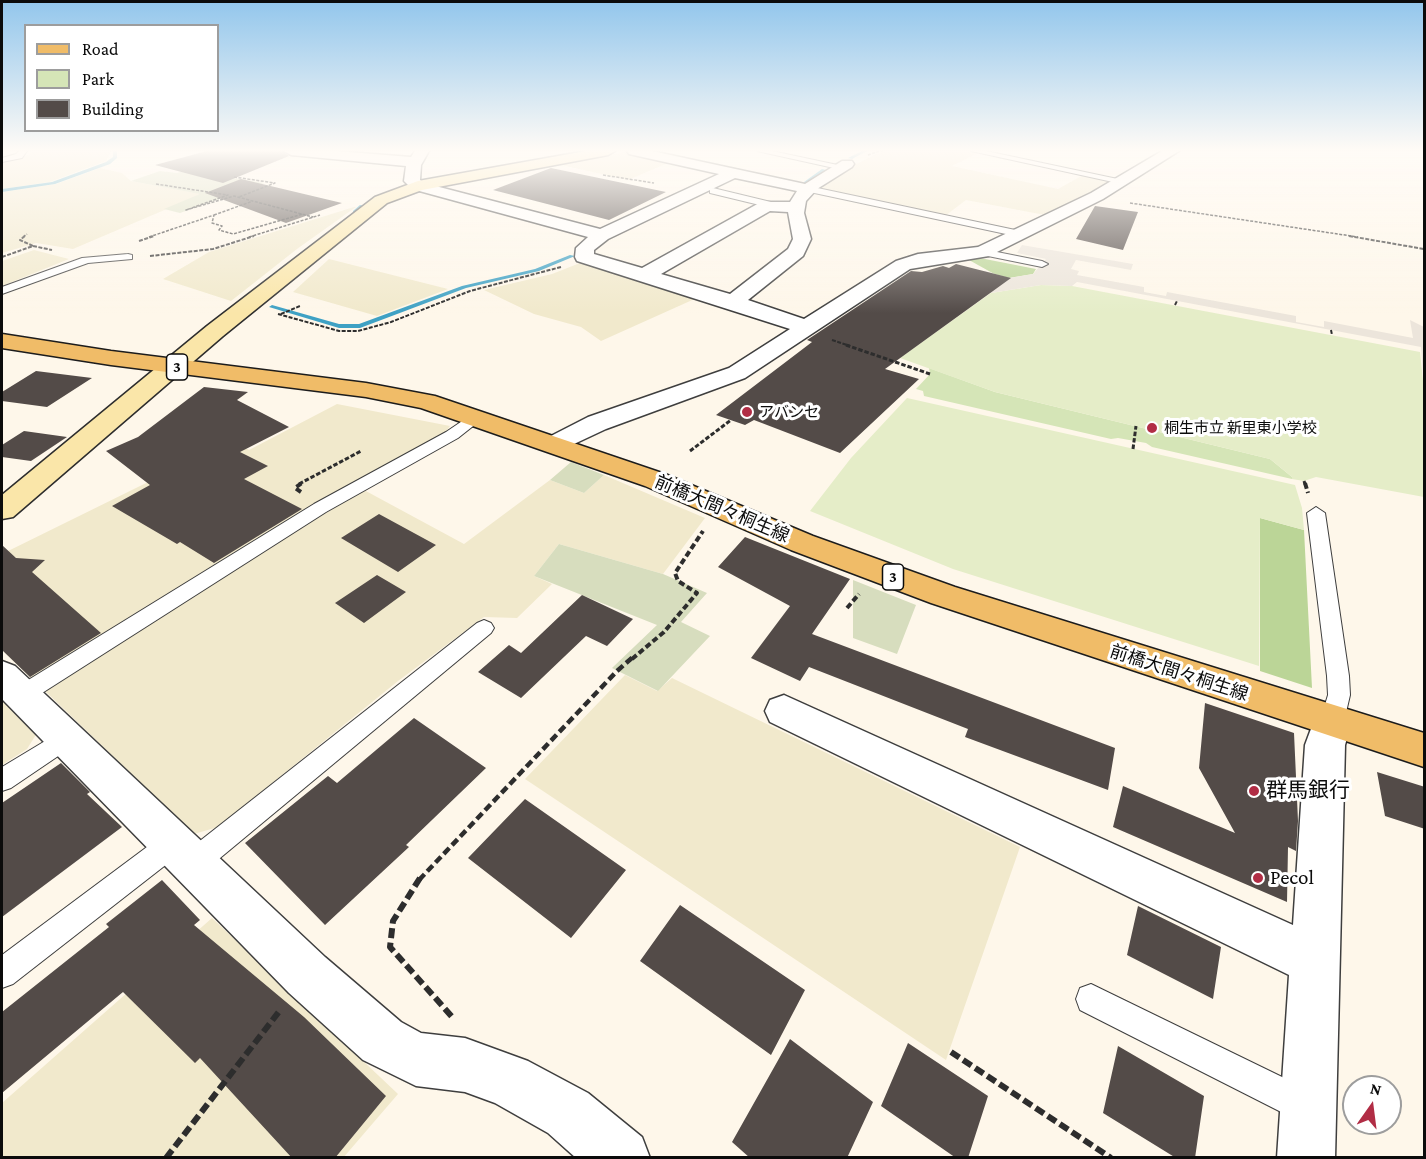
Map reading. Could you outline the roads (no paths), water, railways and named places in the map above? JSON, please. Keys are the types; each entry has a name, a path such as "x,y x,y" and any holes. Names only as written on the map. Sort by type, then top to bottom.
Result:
{"main road":[{"name":"前橋大間々桐生線","path":"2,341 172,366 366,390 426,401 477,416 655,480 802,543 943,595 1425,750"}],"street":[{"path":"2,510 172,366 375,205"},
{"path":"490,205 602,235"},
{"path":"666,205 602,235 585,248 584,257 733,302 808,328"},
{"path":"643,276 772,205"},
{"path":"733,302 799,249 801,239 796,207 773,205"},
{"path":"557,444 597,423 717,382 759,360 903,265 918,260 982,252 1079,205"},
{"path":"11,686 307,975 382,1041 416,1059 465,1065 509,1080 568,1113 621,1158"},
{"path":"784,711 1315,961"},
{"path":"1307,1132 1325,745 1332,721"}],"lane":[{"path":"884,205 1020,234"},
{"path":"982,252 1042,264"},
{"path":"2,291 86,260 128,257"},
{"path":"11,686 320,508 452,435 477,416"},
{"path":"1316,513 1338,676 1339,695 1332,721"},
{"path":"2,973 182,854 484,628"},
{"path":"2,780 65,739"},
{"path":"1091,999 1307,1132"}],"waterway":[{"path":"355,212 362,206"},
{"path":"272,307 339,326 360,326 464,287 537,270 572,256"}],"place":[{"name":"アバンセ","path":"747,412"},
{"name":"桐生市立 新里東小学校","path":"1152,428"},
{"name":"群馬銀行","path":"1254,791"},
{"name":"Pecol","path":"1258,878"}]}
